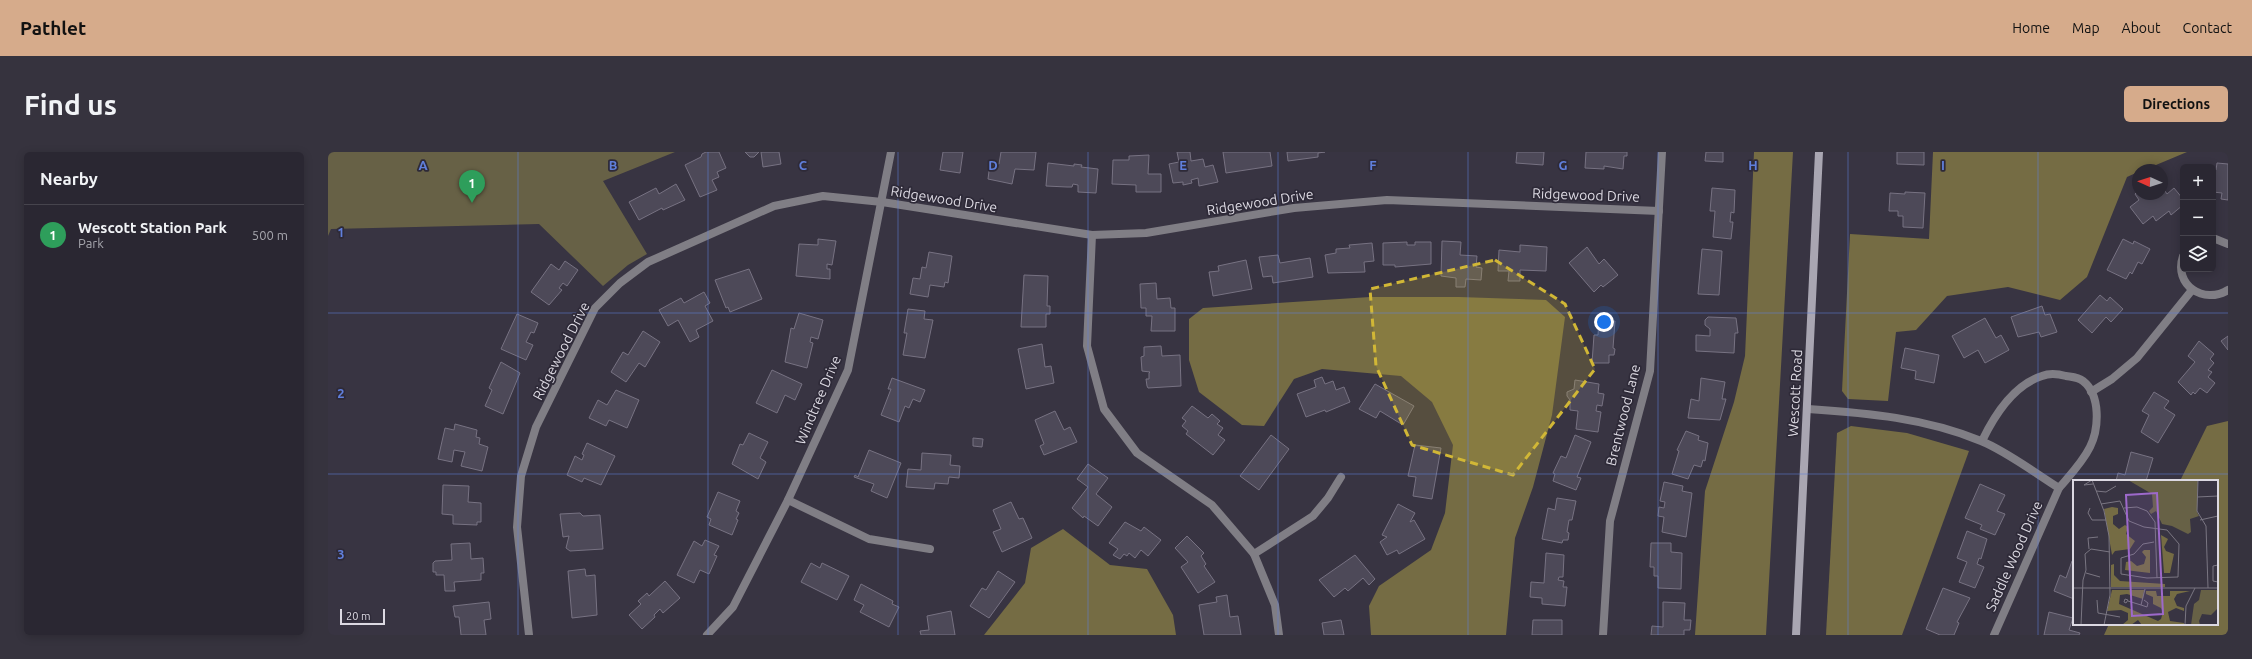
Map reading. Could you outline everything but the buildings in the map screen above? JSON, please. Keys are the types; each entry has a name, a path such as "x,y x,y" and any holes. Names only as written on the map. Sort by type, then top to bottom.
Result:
{"street":[{"name":"Windtree Drive","path":"707,635 733,607 788,500 848,370 891,152"},
{"name":"Brentwood Lane","path":"1603,635 1610,521 1650,371 1662,152"},
{"name":"Wescott Road","path":"1796,635 1808,409 1819,152"},
{"name":"Ridgewood Drive","path":"529,635 517,528 521,476 536,427 595,308 620,283 648,262 774,206 823,196 882,202 1092,235 1146,234 1294,208 1387,200 1659,210"},
{"path":"1092,235 1087,346 1104,409 1137,453 1212,505 1254,554 1275,606 1279,635"},
{"path":"2216,239 2228,244"},
{"path":"2182,272 2182,275 2192,290 2201,295 2211,296 2221,294 2228,290"},
{"path":"2091,392 2112,379 2137,358 2192,290"},
{"name":"Saddle Wood Drive","path":"1982,441 1993,420 2010,399 2030,382 2043,375 2059,374 2076,377 2084,382 2091,392 2096,408 2096,419 2090,446 2076,469 2059,488 1994,635"},
{"path":"1808,409 1895,417 1928,423 1982,441 2059,488"},
{"path":"1254,554 1312,516 1328,498 1341,477"},
{"path":"788,500 869,539 930,549"}],"highlighted area":[{"path":"1495,260 1565,304 1595,369 1513,475 1412,445 1376,366 1370,289"}],"shaded area":[{"path":"328,152 675,152 603,181 647,254 628,265 603,286 539,224 331,229 328,236"},
{"path":"1754,152 1793,152 1766,635 1695,635 1705,491 1734,402 1745,356"},
{"path":"1933,152 2187,152 2158,164 2132,164 2132,175 2127,177 2087,277 2060,300 2008,287 1947,296 1916,330 1896,332 1888,401 1848,399 1842,391 1850,234 1929,239"},
{"path":"1370,297 1459,297 1546,300 1565,317 1552,415 1533,487 1515,538 1506,635 1371,635 1369,606 1379,586 1431,550 1445,513 1453,445 1432,402 1401,376 1322,369 1294,379 1264,426 1242,425 1199,392 1189,360 1189,319 1203,308"},
{"path":"2228,421 2228,635 2104,635 2109,625 2218,625 2218,480 2180,480 2207,426"},
{"path":"1851,426 1907,433 1969,451 1902,635 1826,635 1837,433"},
{"path":"1063,529 1110,565 1147,569 1173,615 1176,635 984,635 1025,583 1031,548"}],"place":[{"name":"Wescott Station Park","path":"472,203"}]}
